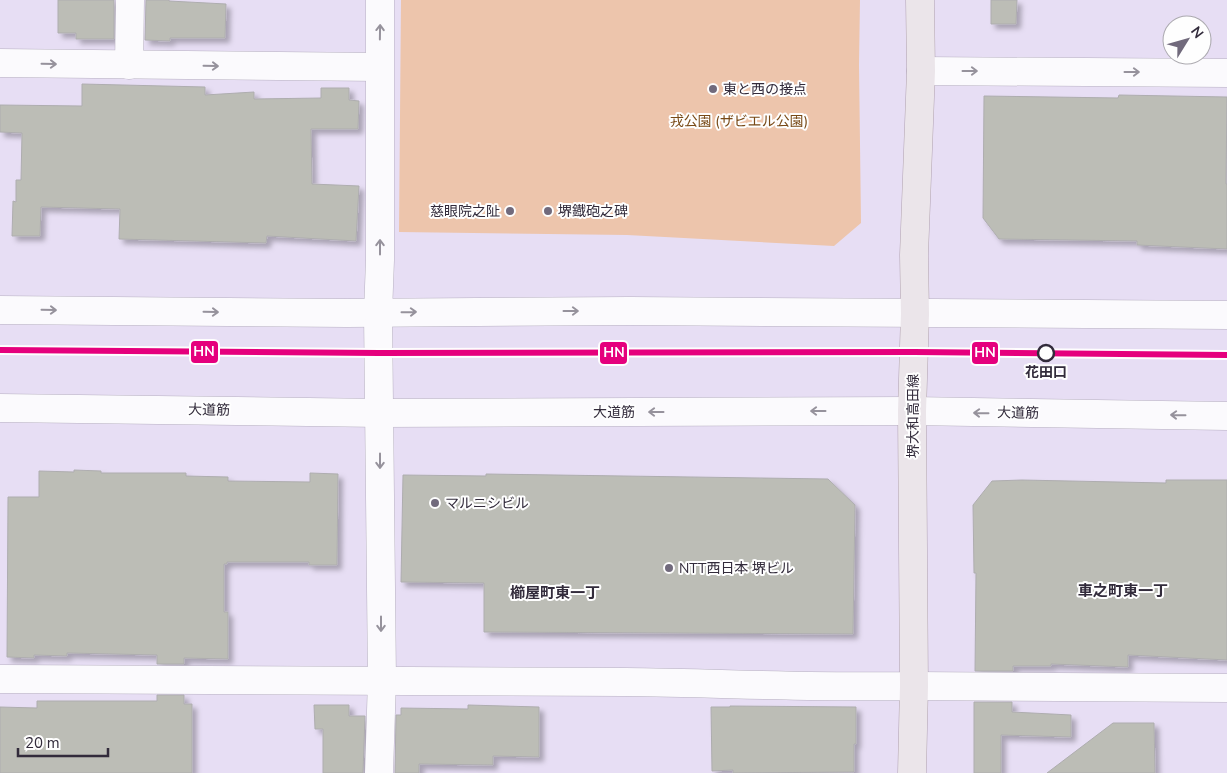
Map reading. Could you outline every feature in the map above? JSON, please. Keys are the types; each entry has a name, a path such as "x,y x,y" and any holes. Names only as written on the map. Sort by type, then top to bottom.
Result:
{"main road":[{"name":"堺大和高田線","path":"912,773 914,686 912,411 915,314 914,255 921,71 920,0"}],"street":[{"path":"130,0 130,65"},
{"path":"379,773 382,680 378,313 380,260 380,0"},
{"path":"0,63 379,67"},
{"path":"921,71 1227,73"},
{"path":"0,310 378,313 640,311 1227,315"},
{"name":"大道筋","path":"0,408 380,412 912,411 1227,416"},
{"path":"0,679 382,680 866,687 1227,688"}],"green space":[{"name":"戎公園 (ザビエル公園)","path":"401,0 860,0 861,223 834,246 627,235 399,232"}],"building":[{"path":"58,0 114,0 114,39 76,39 76,33 58,33"},
{"path":"146,0 226,4 225,38 170,38 170,41 145,40"},
{"path":"991,0 1017,0 1016,24 991,24"},
{"path":"82,84 205,87 205,95 254,92 254,99 321,98 321,88 349,88 349,100 359,101 358,129 311,129 312,184 359,186 356,241 267,236 266,243 119,239 120,209 41,207 40,236 12,236 13,201 16,202 16,180 21,180 22,133 0,132 0,105 82,106"},
{"path":"1119,95 1227,97 1227,249 1137,245 1137,241 999,239 983,218 984,96 1118,98"},
{"path":"74,470 101,471 101,473 186,473 186,476 228,477 228,481 310,482 310,473 338,474 337,565 309,565 309,562 227,562 227,564 224,564 224,612 228,612 228,659 184,658 184,664 157,664 157,655 67,653 67,656 34,655 34,658 7,657 8,497 39,497 39,471 74,472"},
{"name":"NTT西日本 堺ビル","path":"486,474 828,479 855,505 853,634 484,632 484,583 401,582 403,475 486,476"},
{"path":"1166,480 1227,480 1227,660 1128,655 1128,667 1051,664 1051,666 1013,666 1013,671 975,671 976,573 974,573 973,505 992,481 1166,483"},
{"path":"157,695 184,695 184,704 192,704 192,773 0,773 0,707 37,708 37,701 157,701"},
{"path":"974,702 1012,702 1012,712 1071,715 1071,737 1001,735 1001,773 974,773"},
{"path":"314,705 349,705 349,716 365,716 363,773 323,773 323,729 315,729"},
{"path":"468,705 539,707 539,757 493,756 493,765 419,764 419,773 395,773 396,715 401,715 401,708 468,709"},
{"path":"711,707 856,707 854,772 733,773 733,770 712,771"},
{"path":"1113,723 1154,723 1155,773 1047,773"}],"transit line":[{"name":"HN","path":"0,350 379,353 914,352 1227,355"}],"place":[{"name":"東と西の接点","path":"713,89"},
{"name":"慈眼院之阯","path":"510,211"},
{"name":"堺鐡砲之碑","path":"548,211"},
{"name":"花田口","path":"1046,353"},
{"name":"マルニシビル","path":"435,503"},
{"name":"NTT西日本 堺ビル","path":"669,568"}],"district":[{"name":"車之町東一丁","path":"1123,591"},
{"name":"櫛屋町東一丁","path":"555,593"}]}
